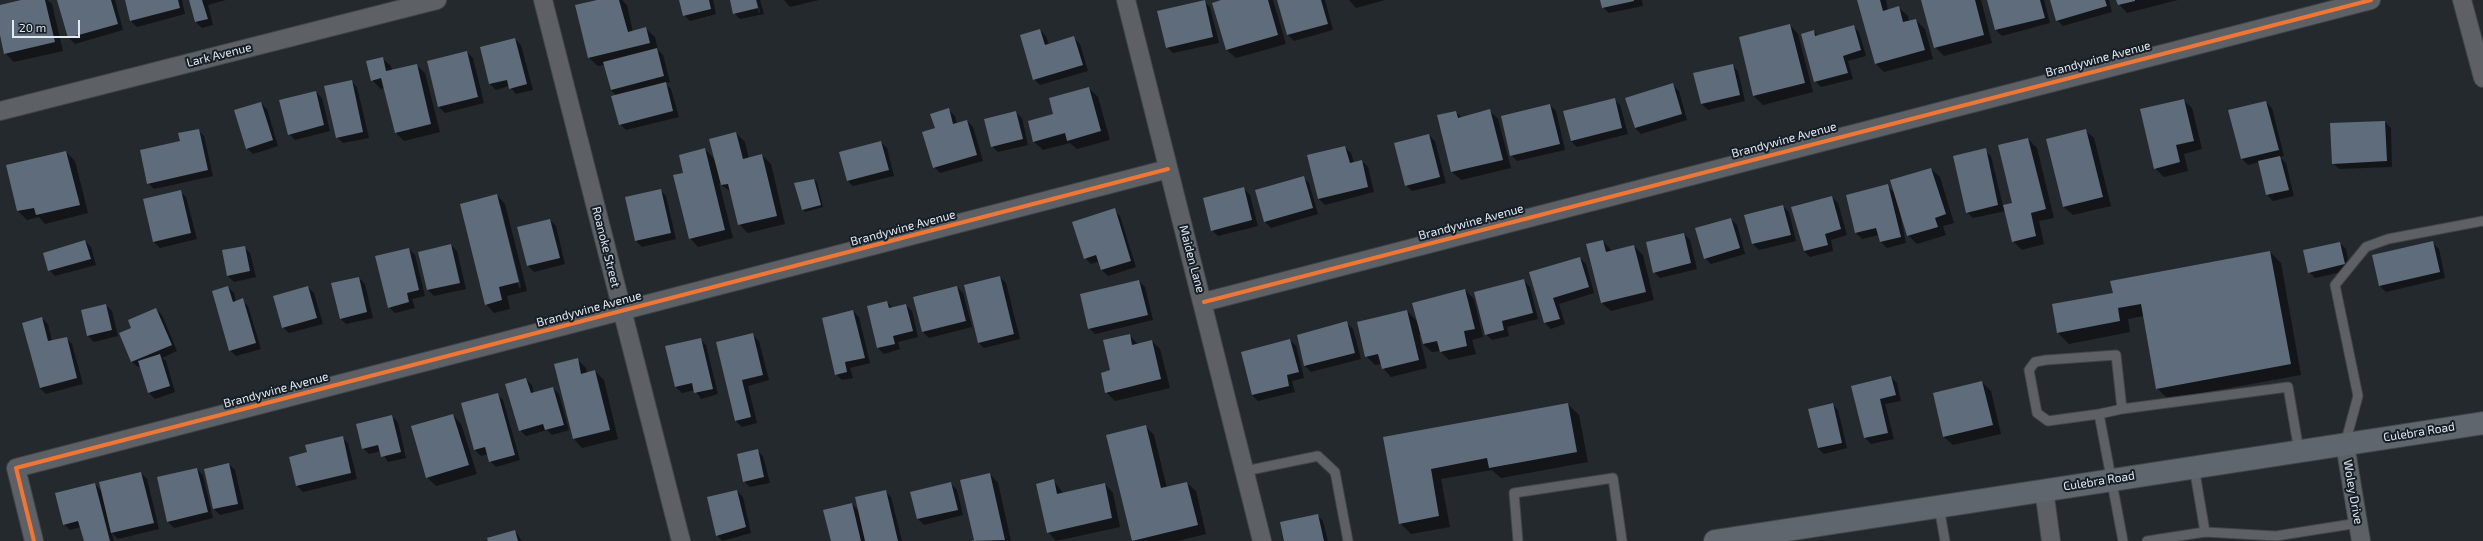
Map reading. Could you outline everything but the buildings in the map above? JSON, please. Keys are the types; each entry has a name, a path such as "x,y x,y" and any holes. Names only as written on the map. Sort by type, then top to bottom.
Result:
{"main road":[{"name":"Culebra Road","path":"1715,541 2483,423"}],"street":[{"name":"Lark Avenue","path":"0,111 438,0"},
{"name":"Roanoke Street","path":"543,0 681,541"},
{"name":"Maiden Lane","path":"1126,0 1168,169 1204,302 1262,541"},
{"name":"Brandywine Avenue","path":"1204,302 2371,0"},
{"path":"2462,0 2483,78"},
{"name":"Brandywine Avenue","path":"34,541 16,468 1168,169"},
{"name":"Woley Drive","path":"2344,444 2361,541"},
{"path":"2044,490 2051,541"}],"lane":[{"path":"2344,444 2358,396 2335,285 2366,247 2388,239 2483,221"},
{"path":"2122,409 2116,355 2046,360 2035,362 2029,370 2037,413 2042,419 2048,421 2099,414 2122,409 2288,387 2299,451"},
{"path":"2099,414 2123,541"},
{"path":"1245,471 1318,456 1335,472 1348,541"},
{"path":"2194,467 2205,532"},
{"path":"1518,541 1514,493 1613,478 1622,541"},
{"path":"1939,506 1945,541"},
{"path":"2147,541 2205,532 2276,538 2358,523"}],"cycle path":[{"path":"1204,302 2371,0"},
{"path":"34,541 16,468 1168,169"}]}
